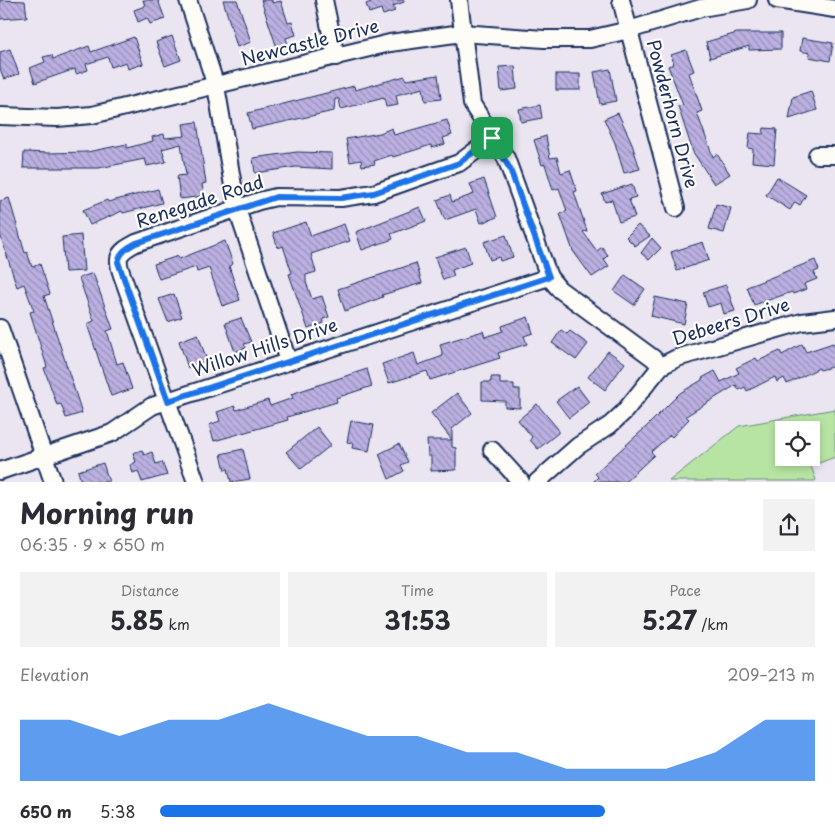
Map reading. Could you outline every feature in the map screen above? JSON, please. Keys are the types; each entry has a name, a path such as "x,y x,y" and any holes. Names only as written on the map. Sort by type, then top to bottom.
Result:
{"street":[{"path":"188,0 216,86 237,209 288,361"},
{"path":"324,0 336,57"},
{"path":"458,0 472,104 508,163 549,277 559,290 652,358 660,366"},
{"name":"Powderhorn Drive","path":"621,0 676,208"},
{"name":"Newcastle Drive","path":"0,116 57,118 92,115 412,39 462,33 569,40 590,39 629,30 720,2 748,0"},
{"path":"777,0 835,9"},
{"name":"Renegade Road","path":"196,482 122,275 118,262 120,255 136,243 276,197 341,198 374,193 459,163 492,138"},
{"path":"816,155 835,155"},
{"name":"Willow Hills Drive","path":"0,471 112,433 152,406 549,277"},
{"name":"Debeers Drive","path":"537,482 563,457 602,431 624,412 660,366 676,358 802,322 835,318"},
{"path":"0,328 53,482"},
{"path":"492,450 521,482"}],"green space":[{"path":"835,409 835,457 820,463 820,421 775,421 775,466 811,466 815,481 669,481 739,426"}],"building":[{"path":"0,0 25,1 27,17 0,19"},
{"path":"143,0 158,0 165,19 150,24 147,18 138,22 134,10 145,6"},
{"path":"223,0 237,0 251,42 237,47"},
{"path":"261,0 272,0 272,3 281,1 288,23 292,22 296,35 286,38 288,45 277,48"},
{"path":"370,0 404,0 404,2 393,6 395,11 383,15 381,9 369,13 366,4 371,2"},
{"path":"737,33 781,33 781,49 749,50 749,46 710,58 706,42"},
{"path":"172,36 181,60 165,66 156,42"},
{"path":"134,37 143,64 128,69 126,62 111,67 108,57 86,64 88,70 76,74 75,69 35,83 30,68 45,62 43,57 52,55 53,59 89,46 91,52"},
{"path":"802,38 833,43 830,61 809,57 810,53 800,51"},
{"path":"10,49 19,74 4,79 0,69 0,52"},
{"path":"686,50 694,71 689,73 702,111 697,113 713,157 717,154 730,174 714,184 693,152 678,106 683,105 668,66 674,64 671,55"},
{"path":"515,66 517,89 501,91 499,67"},
{"path":"610,69 616,101 600,104 594,72"},
{"path":"556,74 580,74 580,90 556,90"},
{"path":"438,75 441,99 425,101 423,88 396,95 398,105 386,107 384,98 341,109 339,99 335,99 334,111 252,129 248,113 354,86 355,90 405,76 406,80"},
{"path":"811,91 817,110 789,119 793,97"},
{"path":"540,105 542,118 521,122 519,109"},
{"path":"618,113 631,141 640,169 624,173 615,143 604,119"},
{"path":"447,120 452,135 443,138 445,144 432,148 431,145 393,157 392,155 374,161 375,164 362,166 361,160 350,162 346,139 380,133 392,128 394,135"},
{"path":"197,122 206,183 202,184 204,196 180,199 177,176 186,175 181,144 162,149 166,162 147,166 145,159 99,168 23,168 24,152 87,152 127,144 127,148 153,141 152,137 164,134 165,138 185,136 183,124"},
{"path":"764,128 777,129 774,164 752,162 753,149 748,148 750,133 763,134"},
{"path":"546,136 550,158 557,157 561,173 570,170 577,191 574,192 587,231 583,232 597,251 602,247 608,255 604,259 609,266 592,277 573,251 560,214 567,211 559,188 553,190 545,164 542,165 534,140"},
{"path":"297,152 332,153 332,169 296,167 255,173 253,158"},
{"path":"777,177 806,195 800,205 795,202 790,210 766,195"},
{"path":"484,179 497,217 481,223 476,209 445,220 437,200 450,195 452,202 474,194 470,184"},
{"path":"632,184 636,197 629,199 635,217 619,222 612,200 605,202 602,194"},
{"path":"158,189 162,203 123,213 122,211 90,225 83,210 107,200 108,202"},
{"path":"9,198 25,253 27,252 32,267 40,264 50,294 44,296 82,413 66,418 61,404 57,405 44,368 47,367 30,312 34,311 24,284 17,287 0,234 0,201"},
{"path":"716,204 731,208 724,233 709,229"},
{"path":"420,207 426,221 391,234 393,239 362,250 356,232"},
{"path":"306,222 311,236 344,224 350,241 311,254 316,272 306,275 306,282 312,299 322,296 329,317 323,319 324,323 308,329 289,274 292,273 283,246 278,248 273,233"},
{"path":"638,225 650,236 635,246 626,237"},
{"path":"81,235 84,271 65,272 62,237"},
{"path":"506,235 513,257 500,261 499,257 490,260 484,242"},
{"path":"652,238 661,248 649,260 641,253"},
{"path":"225,241 233,264 229,266 240,300 222,306 209,268 197,272 196,267 159,279 154,264 178,256 179,259"},
{"path":"703,242 709,260 677,271 671,252"},
{"path":"466,247 471,263 452,270 454,276 443,280 435,257"},
{"path":"815,260 819,270 814,272 817,279 804,284 806,289 754,305 747,287"},
{"path":"416,263 422,283 382,295 383,297 345,311 338,289"},
{"path":"93,273 113,329 107,331 117,364 123,362 132,389 111,396 87,324 94,321 79,278"},
{"path":"625,275 645,289 634,305 614,291"},
{"path":"726,285 735,311 724,314 721,303 708,307 703,292"},
{"path":"174,294 182,317 168,322 159,299"},
{"path":"655,297 688,304 684,324 651,316"},
{"path":"528,317 533,333 524,336 527,344 498,353 500,358 430,380 427,371 389,383 382,364 414,353 418,365 443,356 440,344 483,331 485,337 503,331 502,326"},
{"path":"241,318 251,342 244,344 246,348 235,352 225,323"},
{"path":"561,330 567,334 570,331 588,344 576,360 552,343"},
{"path":"198,334 207,361 188,368 179,341"},
{"path":"833,343 835,345 835,366 820,370 819,368 787,384 784,378 777,382 775,377 747,391 745,387 739,390 736,385 686,416 689,419 672,437 670,435 651,452 654,455 625,482 593,482 598,477 595,473 680,393 702,380 702,378 715,371 721,382 739,373 736,368 756,358 758,361 780,351 782,355 802,344 806,352"},
{"path":"608,351 625,363 605,390 588,377"},
{"path":"367,369 372,386 336,398 337,402 287,417 288,420 214,441 209,425 220,421 217,412 235,406 236,410 268,400 270,406 293,398 291,394"},
{"path":"491,377 500,377 500,384 514,384 514,389 520,389 520,408 505,407 505,401 482,400 482,382 491,382"},
{"path":"577,386 589,402 569,418 556,401"},
{"path":"457,393 472,413 452,429 452,440 431,413"},
{"path":"537,404 558,429 558,433 538,449 530,440 532,437 518,420"},
{"path":"351,421 374,425 369,451 352,448 353,443 347,442"},
{"path":"317,427 331,445 301,469 286,452"},
{"path":"427,440 452,440 452,447 456,448 456,470 431,471 431,456 428,456"},
{"path":"399,444 408,462 401,465 404,471 389,479 379,454"},
{"path":"243,449 250,479 231,482 228,469 225,470 221,454"},
{"path":"142,450 144,455 152,452 156,464 162,462 167,475 142,482 138,471 133,473 130,465 136,462 133,453"},
{"path":"103,463 109,482 81,482 78,471"}],"route":[{"path":"492,138 506,158 549,277 168,401 151,360 118,262 120,255 126,249 136,243 259,201 276,197 341,198 374,193 459,163 474,154 492,138"}]}
